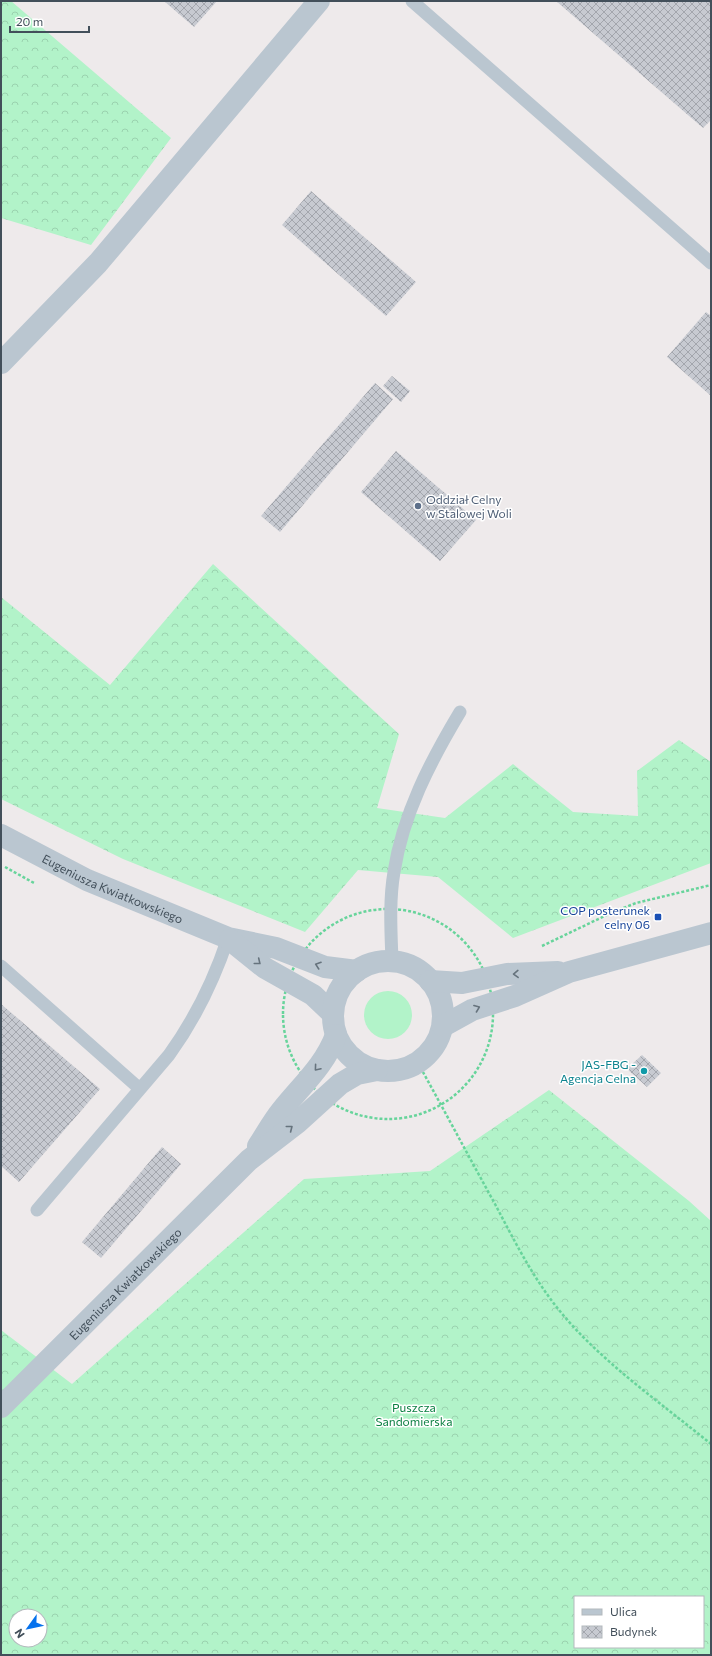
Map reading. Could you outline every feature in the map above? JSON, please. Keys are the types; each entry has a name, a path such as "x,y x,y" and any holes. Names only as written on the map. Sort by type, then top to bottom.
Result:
{"street":[{"path":"1,363 98,263 320,1"},
{"name":"Eugeniusza Kwiatkowskiego","path":"1,835 87,880 228,938 276,948 298,958 325,967 357,971"},
{"path":"443,1026 472,1010 515,996 569,972 711,933"},
{"name":"Eugeniusza Kwiatkowskiego","path":"228,938 265,968 288,979 314,995 335,1024 330,1051 281,1111 249,1160"},
{"path":"392,961 406,964 420,971 430,981 439,994 443,1010 443,1026 438,1041 429,1053 418,1063 405,1069 391,1072 377,1070 360,1063 345,1051 335,1024 336,997 344,982 357,971 373,963 392,961"},
{"path":"430,981 462,983 485,969 507,974 569,972"},
{"name":"Eugeniusza Kwiatkowskiego","path":"1,1407 249,1160 325,1099 340,1084 357,1074 377,1070"}],"lane":[{"path":"412,1 711,263"},
{"path":"392,961 391,908 394,873 399,846 413,802 437,750 460,712"},
{"path":"37,1210 169,1055 184,1035 217,968 228,938"},
{"path":"1,966 140,1089"}],"path":[{"path":"538,949 612,912 636,903 711,885"},
{"path":"391,908 419,913 444,924 465,942 485,969 493,1003 494,1017 489,1044 479,1068 463,1089 442,1105 417,1116 390,1120 363,1117 338,1108 325,1099 306,1081 290,1053 284,1035 283,1010 288,979 298,958 323,930 344,918 367,910 391,908"},
{"path":"418,1063 442,1105 510,1234 541,1286 560,1311 590,1342 711,1444"}],"green space":[{"path":"1,1 11,1 171,138 91,245 1,218"},
{"path":"213,564 399,734 377,808 445,818 513,764 573,812 638,816 637,771 679,740 711,762 711,863 513,938 438,877 358,870 305,932 123,859 1,799 1,597 110,685"},
{"path":"383,991 393,991 405,998 412,1010 412,1020 405,1032 393,1039 383,1039 375,1035 368,1028 364,1020 364,1010 368,1002 375,995"},
{"name":"Puszcza Sandomierska","path":"549,1090 689,1201 711,1221 711,1655 1,1655 1,1330 72,1384 304,1179 430,1171"}],"building":[{"path":"164,1 217,1 194,27"},
{"path":"556,1 711,1 711,120 703,128"},
{"path":"311,191 416,282 386,316 282,225"},
{"path":"706,312 711,316 711,396 667,357"},
{"path":"392,376 410,391 401,402 383,386"},
{"path":"375,383 393,399 280,532 261,516"},
{"name":"Oddział Celny w Stalowej Woli","path":"396,451 476,520 440,561 361,492"},
{"path":"1,1004 100,1089 19,1182 1,1166"},
{"name":"JAS-FBG - Agencja Celna","path":"642,1055 661,1073 647,1087 627,1069"},
{"path":"162,1147 181,1164 101,1258 82,1242"}],"place":[{"name":"Oddział Celny w Stalowej Woli","path":"418,506"},
{"name":"COP posterunek celny 06","path":"658,917"},
{"name":"JAS-FBG - Agencja Celna","path":"644,1071"}]}
